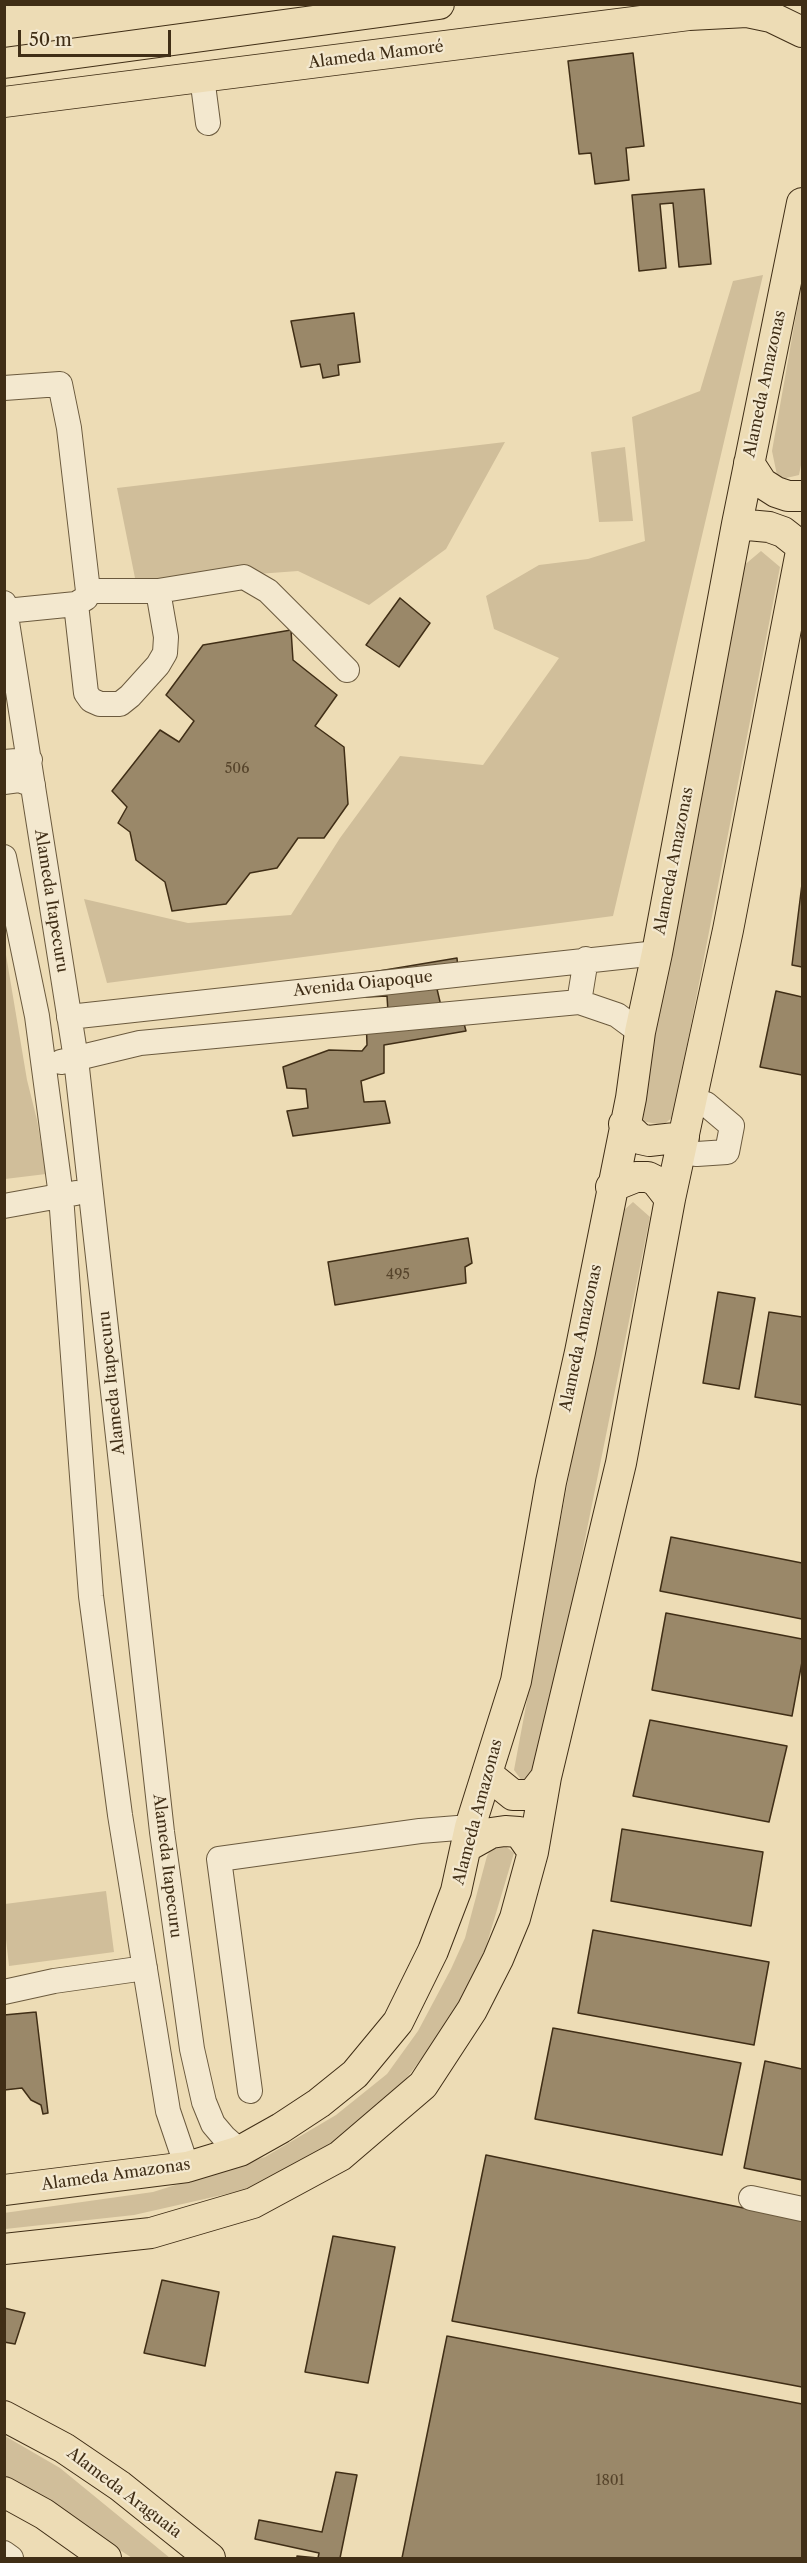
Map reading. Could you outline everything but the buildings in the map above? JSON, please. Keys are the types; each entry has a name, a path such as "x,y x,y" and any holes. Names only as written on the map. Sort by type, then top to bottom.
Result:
{"main road":[{"path":"4,63 439,4"},
{"path":"791,4 802,31"},
{"name":"Alameda Mamoré","path":"4,102 689,15 747,12 771,17 802,31"},
{"path":"358,15 366,56"},
{"name":"Alameda Amazonas","path":"4,2190 187,2167 240,2151 319,2103 355,2074 398,2022 433,1952 456,1891 468,1837 516,1681 551,1482 580,1352 611,1188 631,1098 640,1032 657,953 737,524 802,203"},
{"path":"749,463 762,483 776,492 788,496 802,496"},
{"path":"4,2249 151,2234 253,2203 340,2156 423,2085 472,2010 498,1959 515,1918 533,1852 546,1777 622,1457 670,1199 692,1101 802,547 783,532 769,527 737,524"},
{"path":"624,1124 640,1139 682,1145"},
{"path":"611,1188 636,1177 648,1177 656,1181 670,1199"},
{"path":"487,1774 513,1795 531,1795 546,1777"},
{"path":"468,1837 505,1831 519,1832 533,1852"},
{"name":"Alameda Araguaia","path":"4,2416 64,2448 120,2486 210,2559"},
{"path":"4,2492 44,2514 106,2559"}],"street":[{"path":"202,77 208,123"},
{"path":"4,388 60,384 72,450 86,693 91,700 100,704 120,704 137,688 165,653 166,637 158,591"},
{"path":"5,607 158,591 244,577 268,591 346,670"},
{"name":"Alameda Itapecuru","path":"5,607 76,1059 163,1844 192,2049 204,2102 213,2124 240,2151"},
{"path":"4,762 30,760"},
{"path":"4,782 20,780 33,785"},
{"name":"Alameda Itapecuru","path":"4,857 7,882 37,1016 61,1196 91,1596 120,1815 168,2111 187,2167"},
{"name":"Avenida Oiapoque","path":"69,1017 657,953"},
{"path":"579,1002 586,959"},
{"path":"42,1065 140,1043 579,1002 617,1015 640,1032"},
{"path":"682,1145 697,1154 726,1152 732,1126 706,1104 692,1101"},
{"path":"4,1206 91,1191"},
{"path":"86,1523 126,1519"},
{"path":"250,2091 219,1859 420,1831 468,1837"},
{"path":"4,1992 54,1981 145,1968"},
{"path":"168,2111 204,2102"},
{"path":"751,2199 802,2209"},
{"path":"4,2553 11,2559"}],"shaded area":[{"path":"763,275 613,916 107,983 84,899 188,923 291,915 340,838 400,756 483,765 559,658 494,629 486,596 539,565 588,559 645,541 632,417 700,391 733,281"},
{"path":"802,281 802,460 799,475 778,480 772,451"},
{"path":"505,442 446,549 369,605 298,571 136,583 117,488"},
{"path":"625,447 633,521 599,522 591,452"},
{"path":"761,551 780,567 673,1117 663,1125 641,1121 640,1073 742,567"},
{"path":"4,943 27,1080 37,1120 46,1174 5,1179"},
{"path":"633,1202 650,1217 537,1777 528,1789 514,1770 591,1357 623,1211"},
{"path":"503,1844 514,1853 479,1970 454,2015 403,2083 357,2126 327,2147 253,2188 134,2215 5,2229 4,2213 153,2192 265,2157 336,2115 387,2074 418,2031 465,1938 487,1856 493,1845"},
{"path":"106,1891 114,1952 9,1966 5,1904"},
{"path":"5,2436 60,2468 170,2558 132,2558 54,2506 5,2478"}]}
